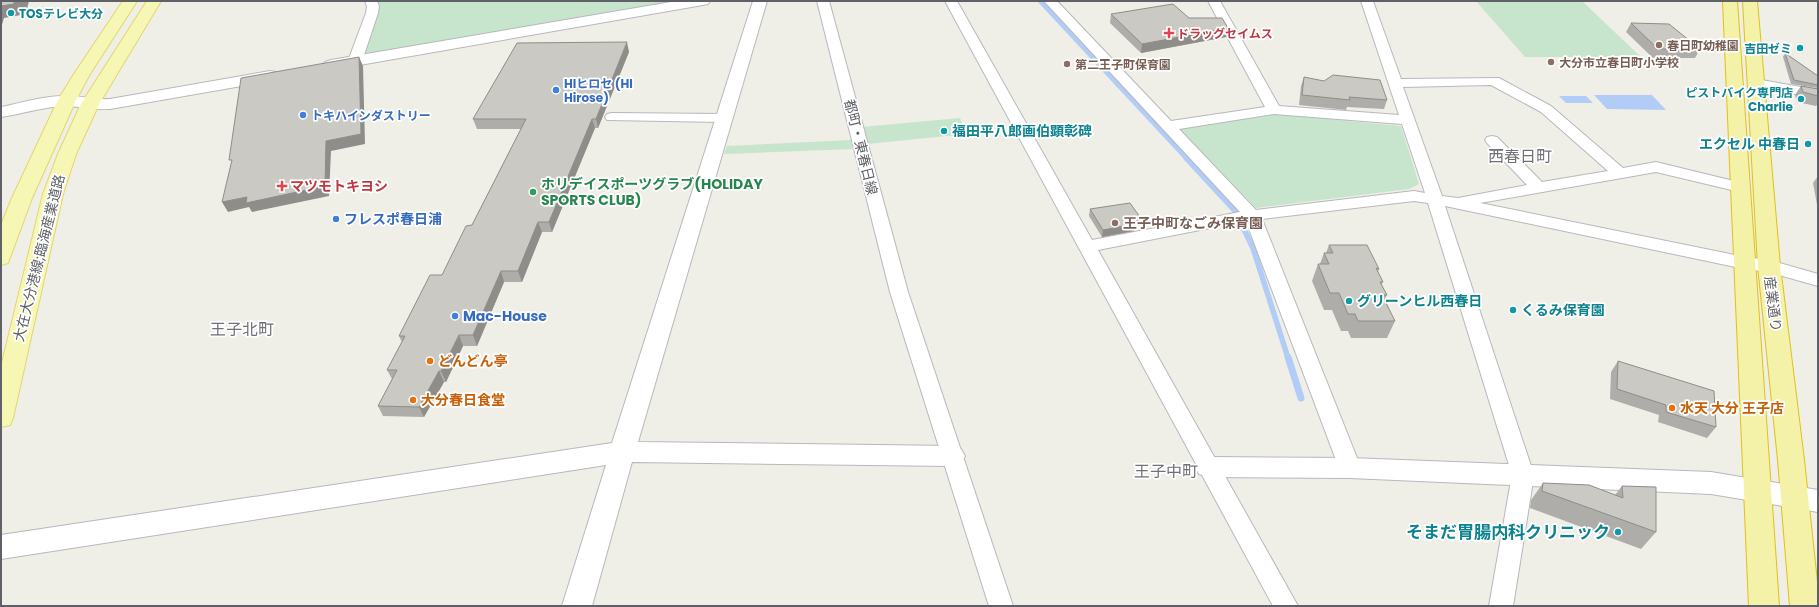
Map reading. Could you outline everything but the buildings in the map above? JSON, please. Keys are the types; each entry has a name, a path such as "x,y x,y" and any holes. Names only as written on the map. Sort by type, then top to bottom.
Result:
{"highway":[{"name":"産業通り","path":"1730,1 1764,606"},
{"name":"産業通り","path":"1750,1 1769,266 1790,452 1806,498 1804,606"}],"main road":[{"name":"大在大分港線;臨海産業道路","path":"1,258 9,230 22,198 67,100 82,74 130,1"},
{"name":"大在大分港線;臨海産業道路","path":"1,418 53,194 67,154 90,104 154,1"}],"street":[{"path":"355,61 372,13 373,6 371,1"},
{"path":"317,68 703,1"},
{"path":"577,606 723,118 760,1"},
{"name":"都町・東春日線","path":"823,1 899,292 1001,606"},
{"path":"951,1 1286,606"},
{"path":"1050,1 1252,215 1350,468"},
{"path":"1214,1 1274,110"},
{"path":"1367,1 1434,198 1523,475 1502,606"},
{"path":"1,112 67,100 90,104 110,104 287,73"},
{"path":"1395,83 1494,81 1546,109 1621,174"},
{"path":"1756,84 1818,94"},
{"path":"1168,126 1274,110 1407,120"},
{"path":"612,117 723,118"},
{"path":"1492,140 1539,188"},
{"path":"1456,203 1656,167 1740,187"},
{"path":"1086,247 1252,215 1414,196 1434,198 1745,264 1769,266 1818,280"},
{"path":"1,547 622,452 952,456"},
{"path":"1208,467 1350,468 1711,483 1806,498"}],"green space":[{"path":"376,1 677,1 362,55"},
{"path":"1476,1 1583,2 1641,57 1525,57"},
{"path":"1276,114 1401,126 1419,184 1409,189 1256,208 1180,129"},
{"path":"960,118 966,134 867,144 862,127"},
{"path":"851,140 853,149 724,154 727,146"}],"water":[{"path":"1594,95 1652,95 1666,110 1607,109"},
{"path":"1559,96 1586,96 1593,103 1566,103"}],"waterway":[{"path":"1040,1 1187,159"},
{"path":"1186,158 1235,211 1253,248 1288,358"},
{"path":"1288,357 1301,398"}],"place":[{"name":"TOSテレビ大分","path":"11,13"},
{"name":"ドラッグセイムス","path":"1169,33"},
{"name":"春日町幼稚園","path":"1659,45"},
{"name":"吉田ゼミ","path":"1800,48"},
{"name":"大分市立春日町小学校","path":"1551,62"},
{"name":"第二王子町保育園","path":"1067,64"},
{"name":"HIヒロセ (HI Hirose)","path":"556,90"},
{"name":"ピストバイク専門店 Charlie","path":"1801,99"},
{"name":"トキハインダストリー","path":"303,115"},
{"name":"福田平八郎画伯顕彰碑","path":"944,131"},
{"name":"エクセル 中春日","path":"1808,144"},
{"name":"マツモトキヨシ","path":"282,186"},
{"name":"ホリデイスポーツグラブ(HOLIDAY SPORTS CLUB)","path":"533,192"},
{"name":"フレスポ春日浦","path":"336,219"},
{"name":"王子中町なごみ保育園","path":"1115,223"},
{"name":"グリーンヒル西春日","path":"1349,301"},
{"name":"くるみ保育園","path":"1513,310"},
{"name":"Mac-House","path":"455,316"},
{"name":"どんどん亭","path":"430,361"},
{"name":"大分春日食堂","path":"413,400"},
{"name":"水天 大分 王子店","path":"1672,408"},
{"name":"そまだ胃腸内科クリニック","path":"1618,532"}],"district":[{"name":"西春日町","path":"1520,156"},
{"name":"王子北町","path":"242,329"},
{"name":"王子中町","path":"1166,471"}]}
